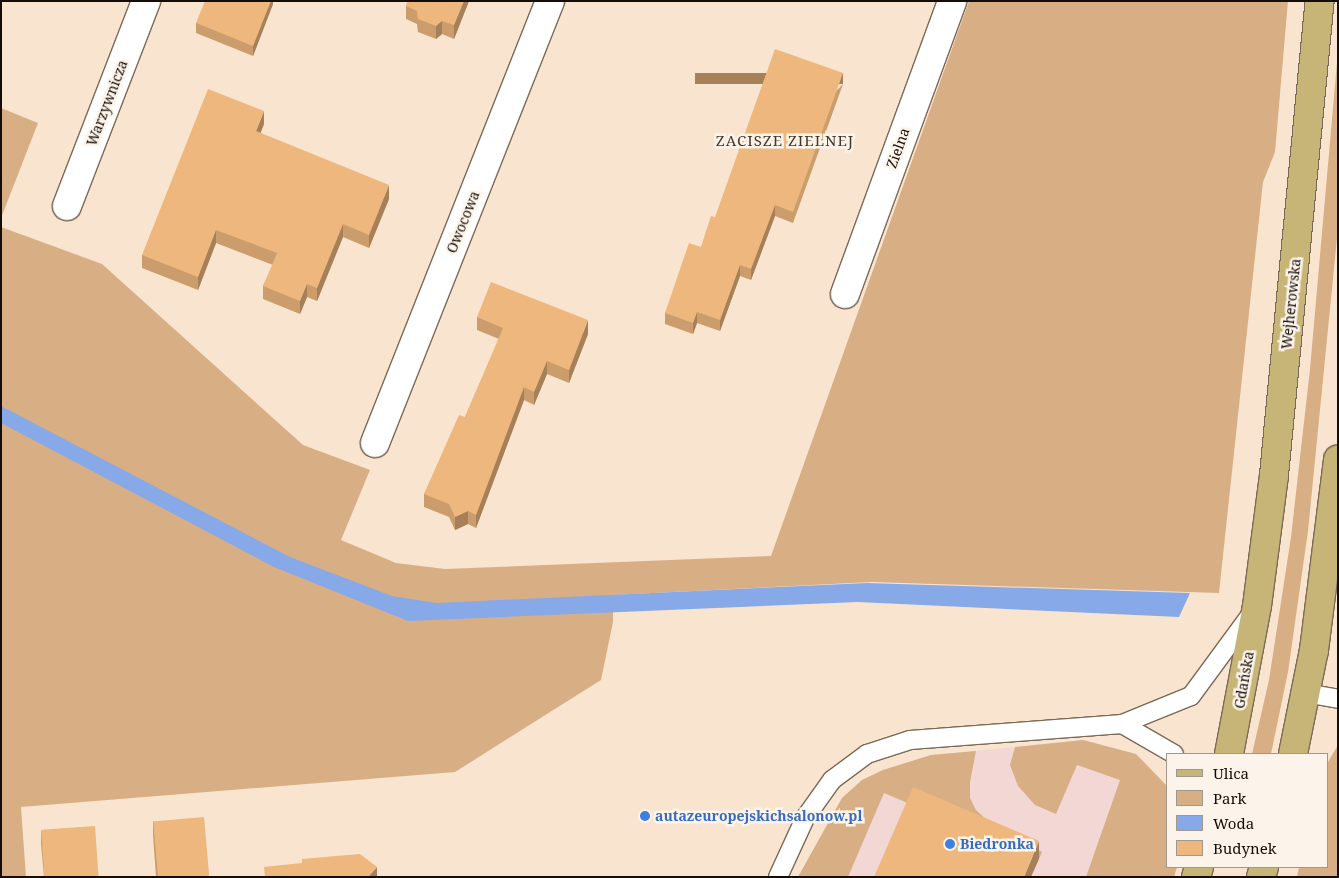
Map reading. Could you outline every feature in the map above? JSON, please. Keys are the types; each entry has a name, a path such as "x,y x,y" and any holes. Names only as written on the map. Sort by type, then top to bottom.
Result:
{"main road":[{"name":"Wejherowska","path":"1257,606 1274,475 1320,1"},
{"path":"1292,753 1314,650 1338,460"},
{"name":"Gdańska","path":"1229,753 1257,606"}],"street":[{"name":"Warzywnicza","path":"67,206 146,1"},
{"name":"Owocowa","path":"375,443 550,1"},
{"name":"Zielna","path":"845,294 952,1"}],"lane":[{"path":"778,877 805,818 832,780 867,754 910,740 1122,724 1191,696 1257,606"},
{"path":"1305,693 1338,699"},
{"path":"1122,724 1172,753"}],"shaded area":[{"path":"1083,740 1136,754 1166,785 1166,868 1177,868 1174,877 798,877 842,798 862,780 883,770 931,755"}],"green space":[{"path":"969,1 1288,1 1275,152 1263,182 1219,593 872,582 613,595 613,622 601,680 455,772 21,807 26,877 1,877 1,227 102,264 303,445 370,470 341,540 396,563 445,569 771,556"},
{"path":"1338,51 1338,228 1308,531 1288,672 1271,753 1252,753 1269,680 1291,537 1310,369"},
{"path":"1,108 38,123 1,218"},
{"path":"1083,740 1136,754 1166,785 1166,868 1177,868 1174,877 1086,877 1120,780 1077,765 1056,814 1035,805 1018,786 1010,765 1015,747"},
{"path":"1338,745 1338,877 1297,877 1299,868 1329,868 1329,760"},
{"path":"976,751 970,782 970,798 976,810 989,822 1042,852 1039,859 884,793 848,877 798,877 842,798 862,780 883,770 931,755"}],"water":[{"path":"1,406 290,557 392,596 436,603 867,583 1190,593 1179,617 858,602 408,621 274,567 1,423"}],"building":[{"path":"205,1 271,1 253,46 196,23"},
{"path":"407,1 464,1 454,25 442,21 436,26 418,19 417,11 406,6"},
{"path":"775,49 843,73 793,212 775,205 751,269 740,265 720,320 697,312 693,323 665,313 689,243 701,247 711,216 715,217"},
{"path":"208,89 264,111 256,131 389,185 369,235 343,224 317,288 307,284 300,301 263,286 277,253 216,230 198,277 142,255"},
{"path":"491,282 588,320 569,370 547,361 534,392 524,387 476,515 468,511 455,517 449,504 424,494 459,415 465,417 503,328 477,317"},
{"name":"Biedronka","path":"913,787 1039,841 1024,877 874,877"},
{"path":"204,817 209,877 158,877 153,821"},
{"path":"95,826 99,877 44,877 41,830"},
{"path":"360,854 377,867 368,877 265,877 264,867 302,863 302,859"}],"place":[{"name":"autazeuropejskichsalonow.pl","path":"645,816"},
{"name":"Biedronka","path":"950,844"}],"district":[{"name":"ZACISZE ZIELNEJ","path":"785,141"}]}
